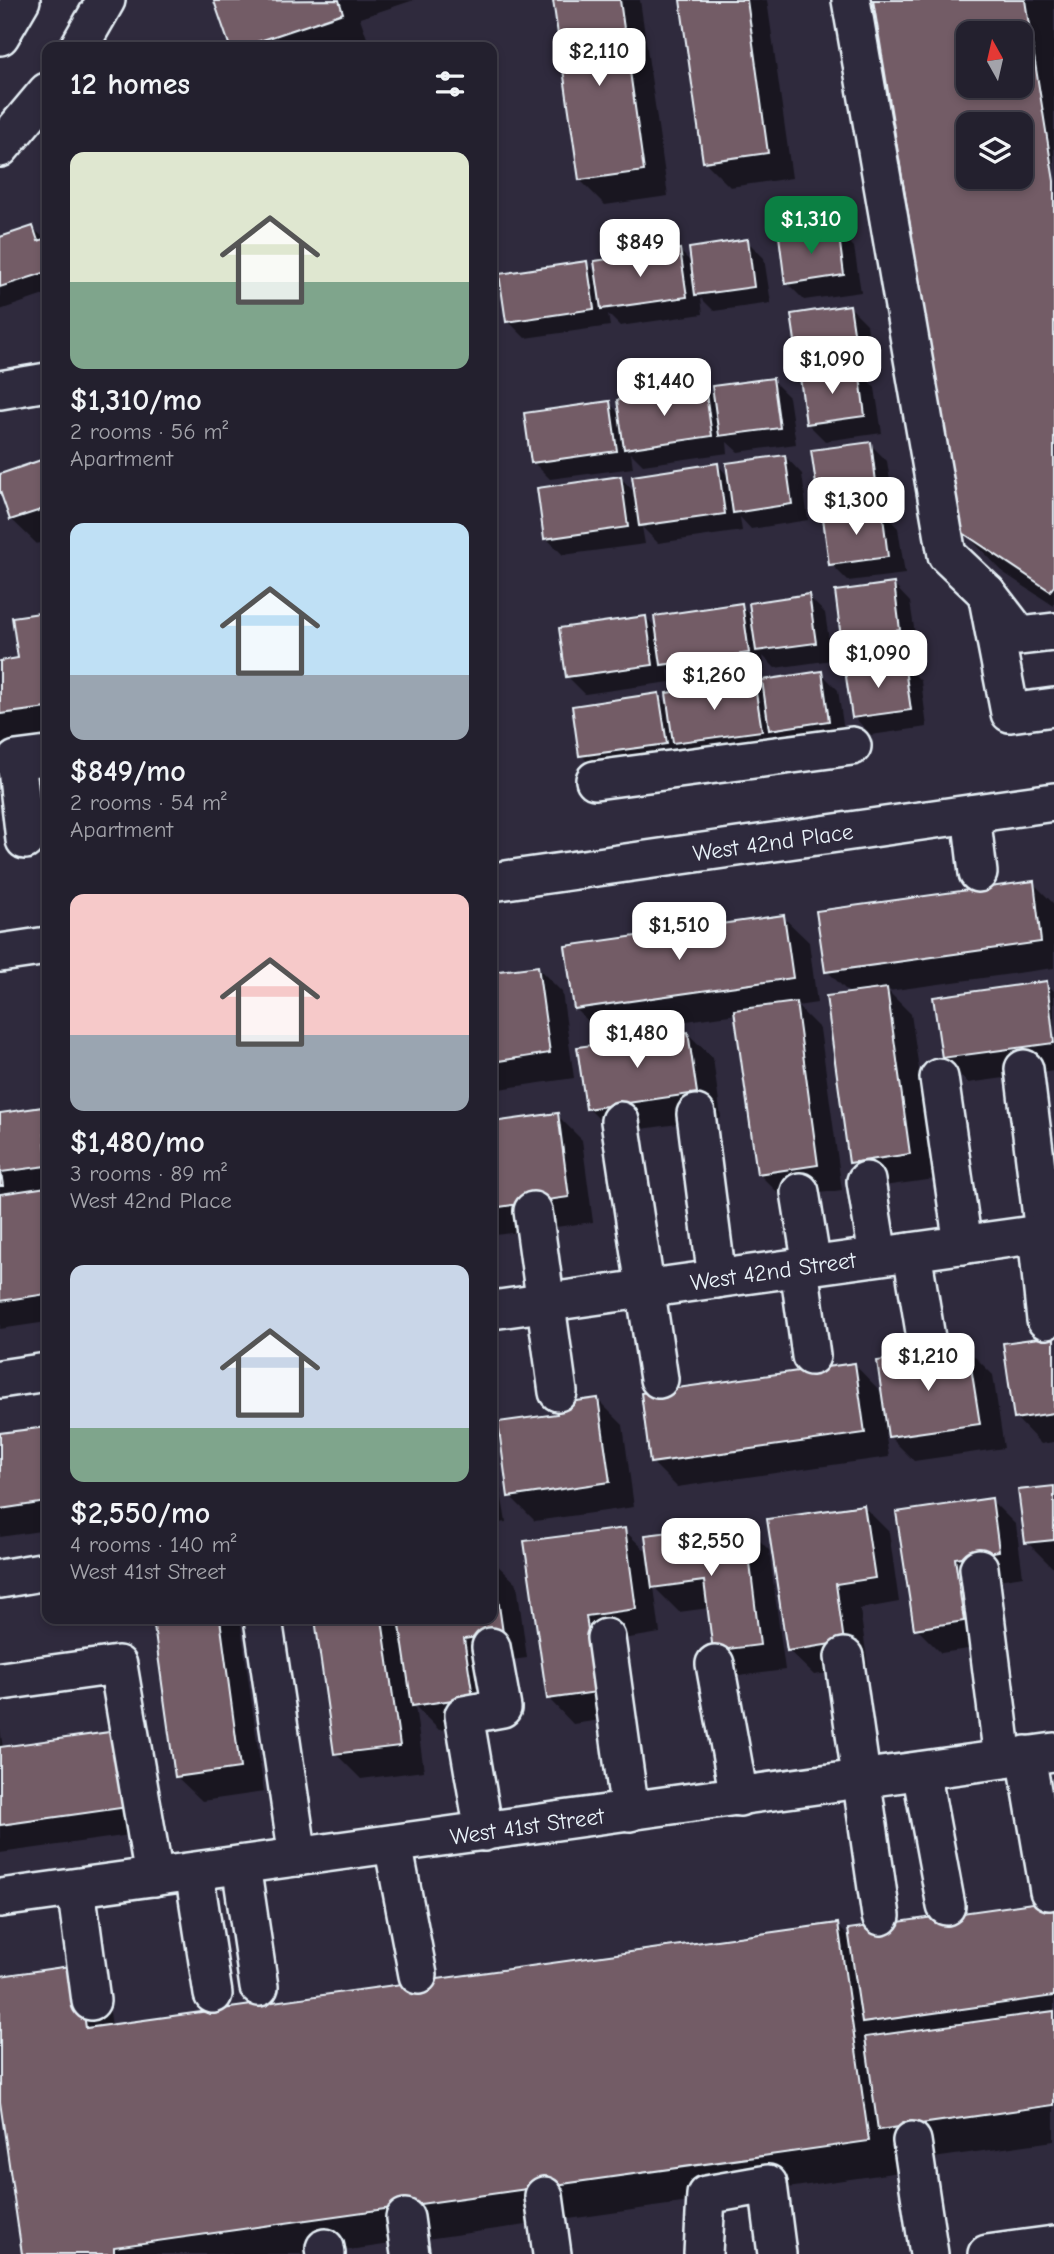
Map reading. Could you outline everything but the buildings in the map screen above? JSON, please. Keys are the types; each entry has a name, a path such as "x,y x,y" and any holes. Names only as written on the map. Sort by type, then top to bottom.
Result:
{"street":[{"path":"0,36 21,0"},
{"path":"82,42 106,0"},
{"path":"851,0 947,555 988,593 1020,636 1054,632"},
{"path":"0,148 42,98"},
{"path":"0,390 42,383"},
{"path":"988,593 1010,713 1054,707"},
{"path":"595,780 852,746"},
{"path":"24,840 16,760 42,757"},
{"name":"West 42nd Place","path":"497,881 1054,802"},
{"path":"971,814 978,873"},
{"path":"0,953 42,947"},
{"path":"1024,1069 1045,1233 1045,1320"},
{"path":"939,1078 963,1245"},
{"path":"696,1114 717,1279"},
{"path":"620,1121 648,1289 659,1379"},
{"path":"866,1181 926,1338"},
{"path":"800,1192 811,1356"},
{"path":"533,1211 558,1392"},
{"name":"West 42nd Street","path":"497,1309 1045,1233"},
{"path":"0,1379 42,1373"},
{"path":"979,1568 1028,1755 1049,1891"},
{"path":"0,1579 42,1572"},
{"path":"264,1624 298,1857"},
{"path":"606,1638 630,1812"},
{"path":"484,1832 464,1715 502,1708 491,1647"},
{"path":"844,1657 881,1916"},
{"path":"716,1664 739,1797"},
{"path":"2,1681 118,1665 154,1877"},
{"name":"West 41st Street","path":"0,1898 1028,1755"},
{"path":"921,1771 946,1906"},
{"path":"393,1844 418,1975"},
{"path":"241,1865 259,1987"},
{"path":"194,1872 213,1994"},
{"path":"76,1888 91,2001"},
{"path":"912,2141 929,2254"},
{"path":"704,2254 706,2195 768,2184 777,2254"},
{"path":"544,2196 552,2254"},
{"path":"405,2218 410,2254"},
{"path":"987,2254 1054,2245"}]}
